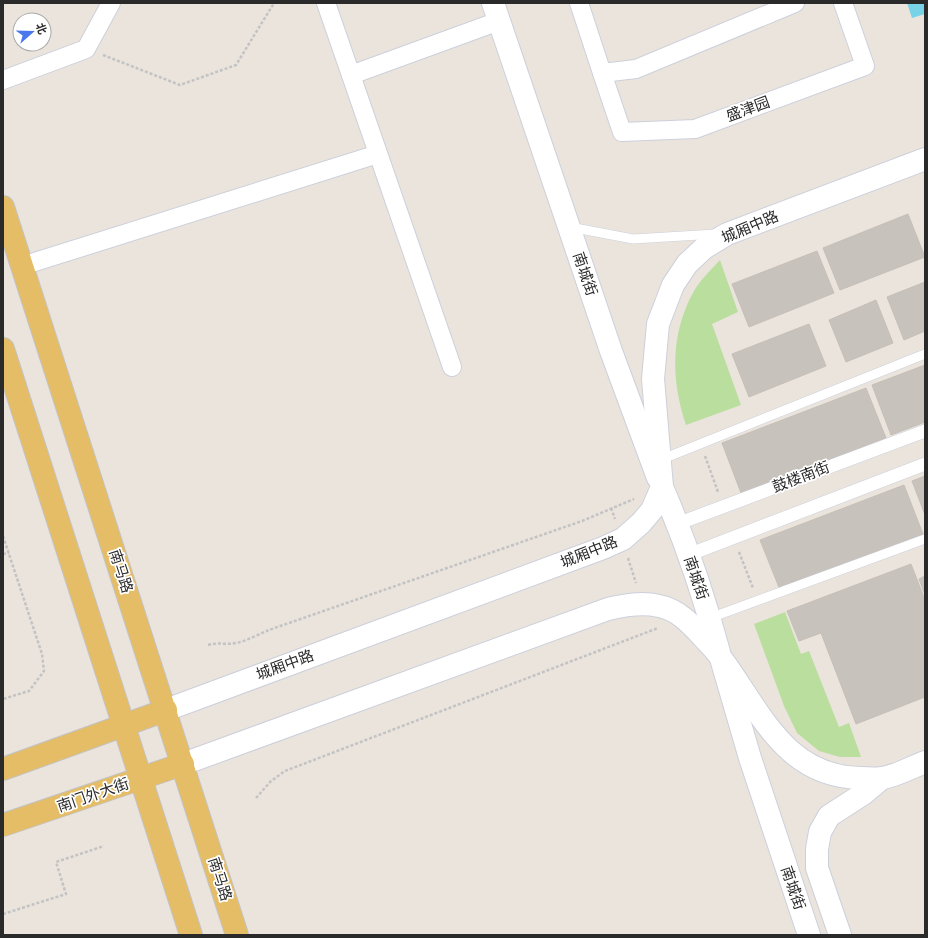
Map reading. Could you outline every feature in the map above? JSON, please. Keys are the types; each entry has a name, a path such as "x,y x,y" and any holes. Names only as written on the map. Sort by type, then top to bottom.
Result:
{"main road":[{"name":"南城街","path":"496,12 611,350 662,487 678,524 710,618 750,758 808,935"},
{"name":"城厢中路","path":"166,710 623,539 641,524 652,510 662,487 653,379 658,324 673,284 687,264 704,248 727,234 925,159"},
{"name":"南马路","path":"3,207 166,710 237,935"},
{"path":"3,349 191,935"},
{"path":"183,764 608,609 626,605 643,604 660,606 676,613 687,621 721,657 762,720 789,750 814,767 842,778 882,778 925,762"},
{"path":"3,769 166,710"},
{"name":"南门外大街","path":"3,825 183,764"},
{"name":"南城街","path":"840,935 816,868 816,850 820,832 829,816 863,794 882,778"}],"street":[{"path":"3,80 86,48 111,3"},
{"path":"326,3 452,367"},
{"name":"盛津园","path":"579,3 622,132 695,129 865,66 843,3"},
{"path":"602,72 636,69 758,10 795,3"},
{"path":"351,75 496,12"},
{"path":"22,266 378,154"},
{"name":"鼓楼南街","path":"678,524 925,431"},
{"path":"688,556 925,464"}],"lane":[{"name":"南城街","path":"569,227 633,239 727,234"},
{"path":"660,460 925,354"},
{"path":"710,618 925,539"}],"path":[{"path":"86,48 180,85 236,65 274,3"},
{"path":"208,645 217,642 226,644 237,643 269,630 582,522 611,508 662,487"},
{"path":"611,508 623,539 651,630"},
{"path":"3,536 42,654 44,671 29,691 3,699"},
{"path":"3,554 9,552"},
{"path":"256,798 271,781 285,771 651,630 687,621"},
{"path":"3,914 66,894 56,862 104,846"}],"green space":[{"path":"720,260 738,312 712,324 741,405 686,425 681,408 676,374 675,357 677,340 686,307 696,287"},
{"path":"785,612 801,654 809,651 839,727 849,723 861,757 840,757 819,751 797,733 784,706 754,624"}],"water":[{"path":"907,3 925,3 925,14 912,18"}],"building":[{"path":"908,214 925,257 840,290 823,248"},
{"path":"817,251 834,293 749,327 732,284"},
{"path":"925,282 925,331 904,340 887,297"},
{"path":"876,300 893,343 846,362 829,320"},
{"path":"809,324 826,366 749,397 732,354"},
{"path":"925,365 925,422 891,435 872,385"},
{"path":"866,388 886,438 741,493 722,443"},
{"path":"925,476 925,515 912,481"},
{"path":"904,485 923,534 780,590 760,540"},
{"path":"911,564 925,600 925,697 856,724 821,633 799,641 787,611"},
{"path":"925,576 925,595 919,579"}]}
